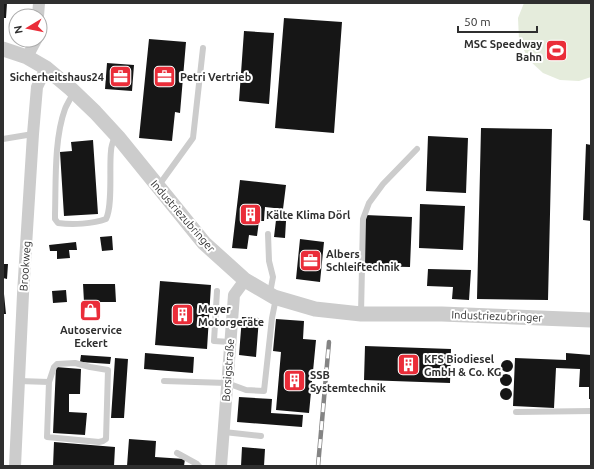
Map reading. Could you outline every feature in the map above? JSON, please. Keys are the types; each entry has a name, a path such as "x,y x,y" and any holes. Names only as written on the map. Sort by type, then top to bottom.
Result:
{"street":[{"path":"27,57 32,48"},
{"name":"Industriezubringer","path":"3,49 27,57 46,68 74,92 115,134 204,243 245,280 273,296 315,309 361,314 442,314 591,320"},
{"name":"Brookweg","path":"15,466 23,286 33,134 37,87 46,68"},
{"name":"Borsigstraße","path":"220,466 234,296 245,280"}],"lane":[{"path":"158,187 193,138 203,48"},
{"path":"74,92 65,110 57,146 55,214 58,223 66,224 106,219 109,214 111,149 115,134"},
{"path":"3,139 33,134"},
{"path":"361,314 363,219 369,203 383,184 417,149"},
{"path":"164,381 227,383 246,390 264,391 273,296 268,234"},
{"path":"217,291 214,341 230,342"},
{"path":"74,363 108,370 106,439 99,442 47,437 48,382 54,367 57,364 74,363"},
{"path":"19,381 48,382"},
{"path":"516,412 591,411"},
{"path":"224,432 261,436"},
{"path":"177,453 199,466"}],"green space":[{"name":"MSC Speedway Bahn","path":"524,3 591,3 591,77 579,81 560,80 543,73 529,60 519,40 518,18"}],"building":[{"path":"3,3 7,3 6,18 3,18"},
{"path":"284,18 342,22 334,133 275,128"},
{"path":"244,31 274,33 269,104 239,101"},
{"name":"Petri Vertrieb","path":"149,39 186,42 180,113 175,112 172,141 139,138"},
{"name":"Sicherheitshaus24","path":"107,63 134,65 132,91 105,89"},
{"path":"481,128 552,129 548,300 477,299"},
{"path":"428,136 468,138 466,193 426,191"},
{"path":"93,140 98,214 64,216 60,152 72,151 71,142"},
{"path":"586,144 591,145 591,221 583,220"},
{"name":"Kälte Klima Dörl","path":"240,180 286,185 283,209 265,207 264,221 259,221 257,236 249,235 247,249 232,248"},
{"path":"420,204 465,206 463,250 419,248"},
{"path":"365,215 412,217 410,267 364,266"},
{"path":"276,220 286,221 285,238 274,237"},
{"path":"112,236 113,250 102,251 100,237"},
{"name":"Albers Schleiftechnik","path":"300,239 324,242 320,282 296,279"},
{"path":"76,242 77,250 69,250 70,258 57,259 57,251 50,251 49,245"},
{"path":"3,264 8,264 7,279 3,278"},
{"path":"428,269 471,270 469,300 452,299 453,287 427,286"},
{"name":"Meyer Motorgeräte","path":"160,281 211,285 207,349 155,345"},
{"path":"83,284 115,284 116,302 84,302"},
{"path":"66,290 67,302 53,303 52,291"},
{"path":"4,294 6,314 3,314"},
{"path":"242,317 259,318 256,357 239,355"},
{"name":"SSB Systemtechnik","path":"276,319 304,321 303,339 316,340 309,413 276,410 281,352 273,351"},
{"name":"KFS Biodiesel GmbH & Co. KG","path":"365,346 451,349 450,383 364,380"},
{"path":"145,353 194,357 193,373 144,369"},
{"path":"566,353 591,355 591,399 589,399 589,387 579,387 580,369 556,368 554,408 513,406 515,358 566,360"},
{"path":"81,355 111,357 110,364 80,362"},
{"path":"115,358 128,359 124,418 111,418"},
{"path":"509,360 512,361 512,371 505,372 502,371 501,364 502,361"},
{"path":"56,367 81,369 80,394 69,394 69,412 87,413 85,435 53,433"},
{"path":"508,374 511,375 511,385 504,386 501,385 500,378 501,375"},
{"path":"508,388 511,389 511,399 504,400 501,399 500,392 501,389"},
{"path":"239,397 272,399 271,413 303,415 302,427 237,422"},
{"path":"129,439 156,441 155,457 185,459 184,466 127,466"},
{"path":"54,442 115,447 114,466 53,466"},
{"path":"242,447 265,449 264,466 241,466"}],"railway":[{"path":"318,466 329,342"}],"place":[{"name":"MSC Speedway Bahn","path":"557,50"},
{"name":"Sicherheitshaus24","path":"120,77"},
{"name":"Petri Vertrieb","path":"164,77"},
{"name":"Kälte Klima Dörl","path":"250,215"},
{"name":"Albers Schleiftechnik","path":"310,260"},
{"name":"Autoservice Eckert","path":"91,310"},
{"name":"Meyer Motorgeräte","path":"183,315"},
{"name":"KFS Biodiesel GmbH & Co. KG","path":"408,365"},
{"name":"SSB Systemtechnik","path":"295,381"}]}
